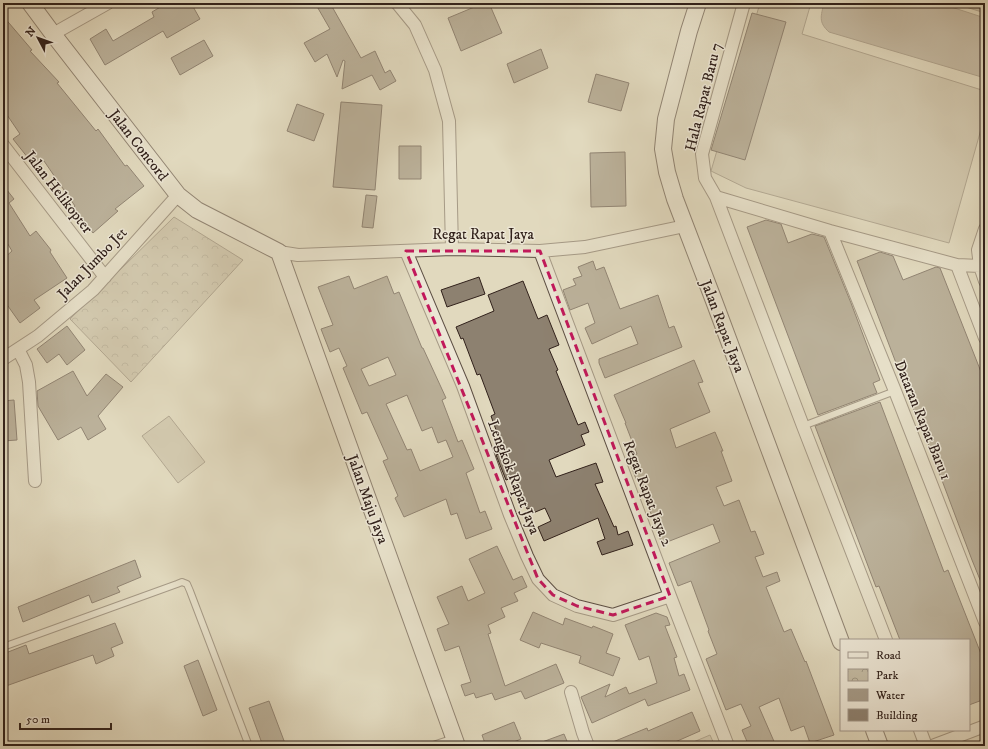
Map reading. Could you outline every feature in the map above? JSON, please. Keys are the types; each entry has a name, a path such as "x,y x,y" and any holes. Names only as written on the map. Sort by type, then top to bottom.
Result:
{"street":[{"name":"Jalan Concord","path":"30,3 178,195 197,210 279,252"},
{"path":"53,34 108,3"},
{"path":"397,3 415,25 435,70 449,122 452,249"},
{"name":"Jalan Rapat Jaya","path":"698,3 689,31 666,119 663,149 667,172 675,199 840,639"},
{"name":"Hala Rapat Baru 7","path":"716,197 705,178 702,154 744,3"},
{"name":"Jalan Helikopter","path":"3,145 105,276"},
{"name":"Jalan Jumbo Jet","path":"8,353 38,336 93,290 178,195"},
{"path":"716,197 830,231 957,265 980,266"},
{"path":"716,197 886,639"},
{"name":"Regat Rapat Jaya","path":"279,252 298,254 452,249 540,251 585,247 685,226"},
{"path":"985,229 978,250 980,266 985,281"},
{"name":"Dataran Rapat Baru 1","path":"830,231 895,391 985,622"},
{"name":"Lengkok Rapat Jaya","path":"406,250 463,386 526,556 538,579 553,594 577,606 613,615 670,596"},
{"name":"Regat Rapat Jaya 2","path":"540,251 728,746"},
{"name":"Jalan Maju Jaya","path":"279,252 455,742"},
{"path":"957,265 985,338"},
{"path":"8,353 26,365 29,382 35,481"},
{"path":"572,692 588,746"},
{"path":"932,746 985,726"},
{"path":"874,731 880,746"},
{"path":"920,731 926,746"}],"lane":[{"path":"803,426 895,391"},
{"path":"3,647 182,582 187,584 250,746"},
{"path":"430,746 455,742"}],"highlighted area":[{"path":"406,251 540,251 670,596 613,615 577,606 553,595 538,579"}],"green space":[{"path":"760,3 811,3 802,34 985,91 985,115 949,243 746,188 711,171"},
{"path":"174,217 243,260 131,382 70,319"},
{"path":"169,416 205,462 178,483 142,436"},
{"path":"710,735 715,746 684,746"}],"water":[{"path":"824,3 939,3 985,18 985,78 829,32 823,25 821,19"},
{"path":"953,3 985,3 985,13"}],"building":[{"path":"167,3 191,3 200,19 167,38 163,31 105,65 90,39 106,29 113,41 154,17 152,12"},
{"path":"315,3 330,3 361,58 375,51 385,73 390,70 396,81 380,90 372,75 342,89 345,61 343,60 337,77 327,54 315,62 304,43 330,29"},
{"path":"484,3 489,3 502,33 461,51 448,18"},
{"path":"752,13 786,22 745,160 711,150"},
{"path":"3,16 32,50 30,51 59,82 57,83 96,131 98,129 125,166 127,165 144,186 115,209 118,211 93,233 72,209 75,206 44,161 36,168 13,139 20,134 3,109"},
{"path":"204,40 213,56 180,75 171,58"},
{"path":"541,49 548,68 514,83 507,64"},
{"path":"596,74 629,83 621,111 588,102"},
{"path":"341,102 382,105 375,190 333,187"},
{"path":"297,104 324,114 314,141 287,131"},
{"path":"399,146 421,146 421,179 399,179"},
{"path":"625,152 626,206 591,207 590,153"},
{"path":"3,185 14,199 9,203 30,236 36,231 51,250 50,252 67,278 34,300 40,308 20,323 3,299 3,259 12,251 3,236"},
{"path":"366,195 377,196 373,228 362,227"},
{"path":"766,220 781,224 788,243 812,234 824,237 880,380 873,383 877,393 818,415 747,227"},
{"path":"880,252 893,256 903,280 936,267 940,268 985,382 985,391 981,393 985,402 985,592 857,261"},
{"path":"593,261 596,270 604,267 620,309 658,295 669,328 674,326 682,347 605,378 599,363 599,359 638,344 631,326 592,344 585,328 595,323 588,303 570,310 563,290 576,285 573,279 582,276 578,267"},
{"path":"349,276 354,289 387,276 394,294 399,292 422,348 446,398 442,400 458,442 462,440 474,469 466,473 480,513 485,511 492,529 466,539 457,513 451,515 446,499 404,517 395,498 398,496 383,461 388,459 367,412 362,414 343,368 347,366 339,348 330,352 321,329 333,325 318,287","holes":["388,357 396,375 369,386 361,369","407,395 422,431 432,427 438,443 446,440 453,457 420,471 411,449 407,450 386,404"]},
{"path":"479,277 485,294 447,307 441,290"},
{"path":"523,281 538,319 547,315 559,345 549,349 558,370 556,371 578,425 585,422 589,432 581,435 585,445 549,460 556,477 596,463 603,482 595,484 614,527 616,526 618,535 628,531 633,545 602,555 597,542 605,539 598,518 544,541 538,527 551,521 545,508 533,513 531,508 527,509 515,477 506,480 496,455 504,452 491,416 495,414 480,374 477,375 463,338 461,339 456,327 494,311 488,295"},
{"path":"67,326 85,350 67,365 59,354 47,363 37,349"},
{"path":"694,360 703,382 698,383 710,412 670,429 676,448 715,432 723,451 721,451 732,481 716,487 724,506 739,500 751,532 755,531 764,554 755,557 763,577 777,572 780,581 766,587 784,632 791,629 805,662 806,661 834,735 810,743 804,726 791,731 779,698 759,707 776,746 749,746 742,730 751,726 741,704 726,710 706,659 717,654 691,581 678,586 669,563 720,542 713,524 662,544 638,478 636,479 628,457 637,454 614,395"},
{"path":"73,371 87,396 106,374 123,387 98,416 106,429 88,440 81,427 58,440 38,406 37,391"},
{"path":"14,400 17,440 3,441 3,401"},
{"path":"880,402 944,572 948,570 985,664 985,699 970,705 970,639 900,639 879,586 876,587 815,426"},
{"path":"497,546 513,580 522,576 527,587 514,593 518,601 501,608 505,617 488,625 491,633 488,634 505,686 556,664 564,683 525,699 521,691 495,700 492,693 476,698 474,693 465,696 461,685 471,682 459,646 445,651 437,629 449,624 437,597 462,586 468,601 485,593 469,559"},
{"path":"135,560 141,577 117,587 120,592 92,603 89,595 23,622 18,607"},
{"path":"533,612 563,625 565,618 592,628 593,626 613,634 606,653 620,658 613,676 579,663 581,656 541,643 539,648 520,640"},
{"path":"656,613 667,617 670,625 665,626 677,657 674,658 679,676 684,674 690,690 648,706 645,699 592,723 581,697 610,684 605,697 626,687 629,694 657,683 649,656 639,660 625,625"},
{"path":"115,623 123,643 111,648 114,656 96,664 93,655 6,686 3,678 3,654 26,645 29,654"},
{"path":"198,660 217,710 203,716 184,666"},
{"path":"269,701 286,746 263,746 249,708"},
{"path":"692,712 700,731 666,746 603,746 647,728 648,731"},
{"path":"514,722 521,739 504,746 486,746 482,735"},
{"path":"564,734 569,746 534,746 534,745"}]}
